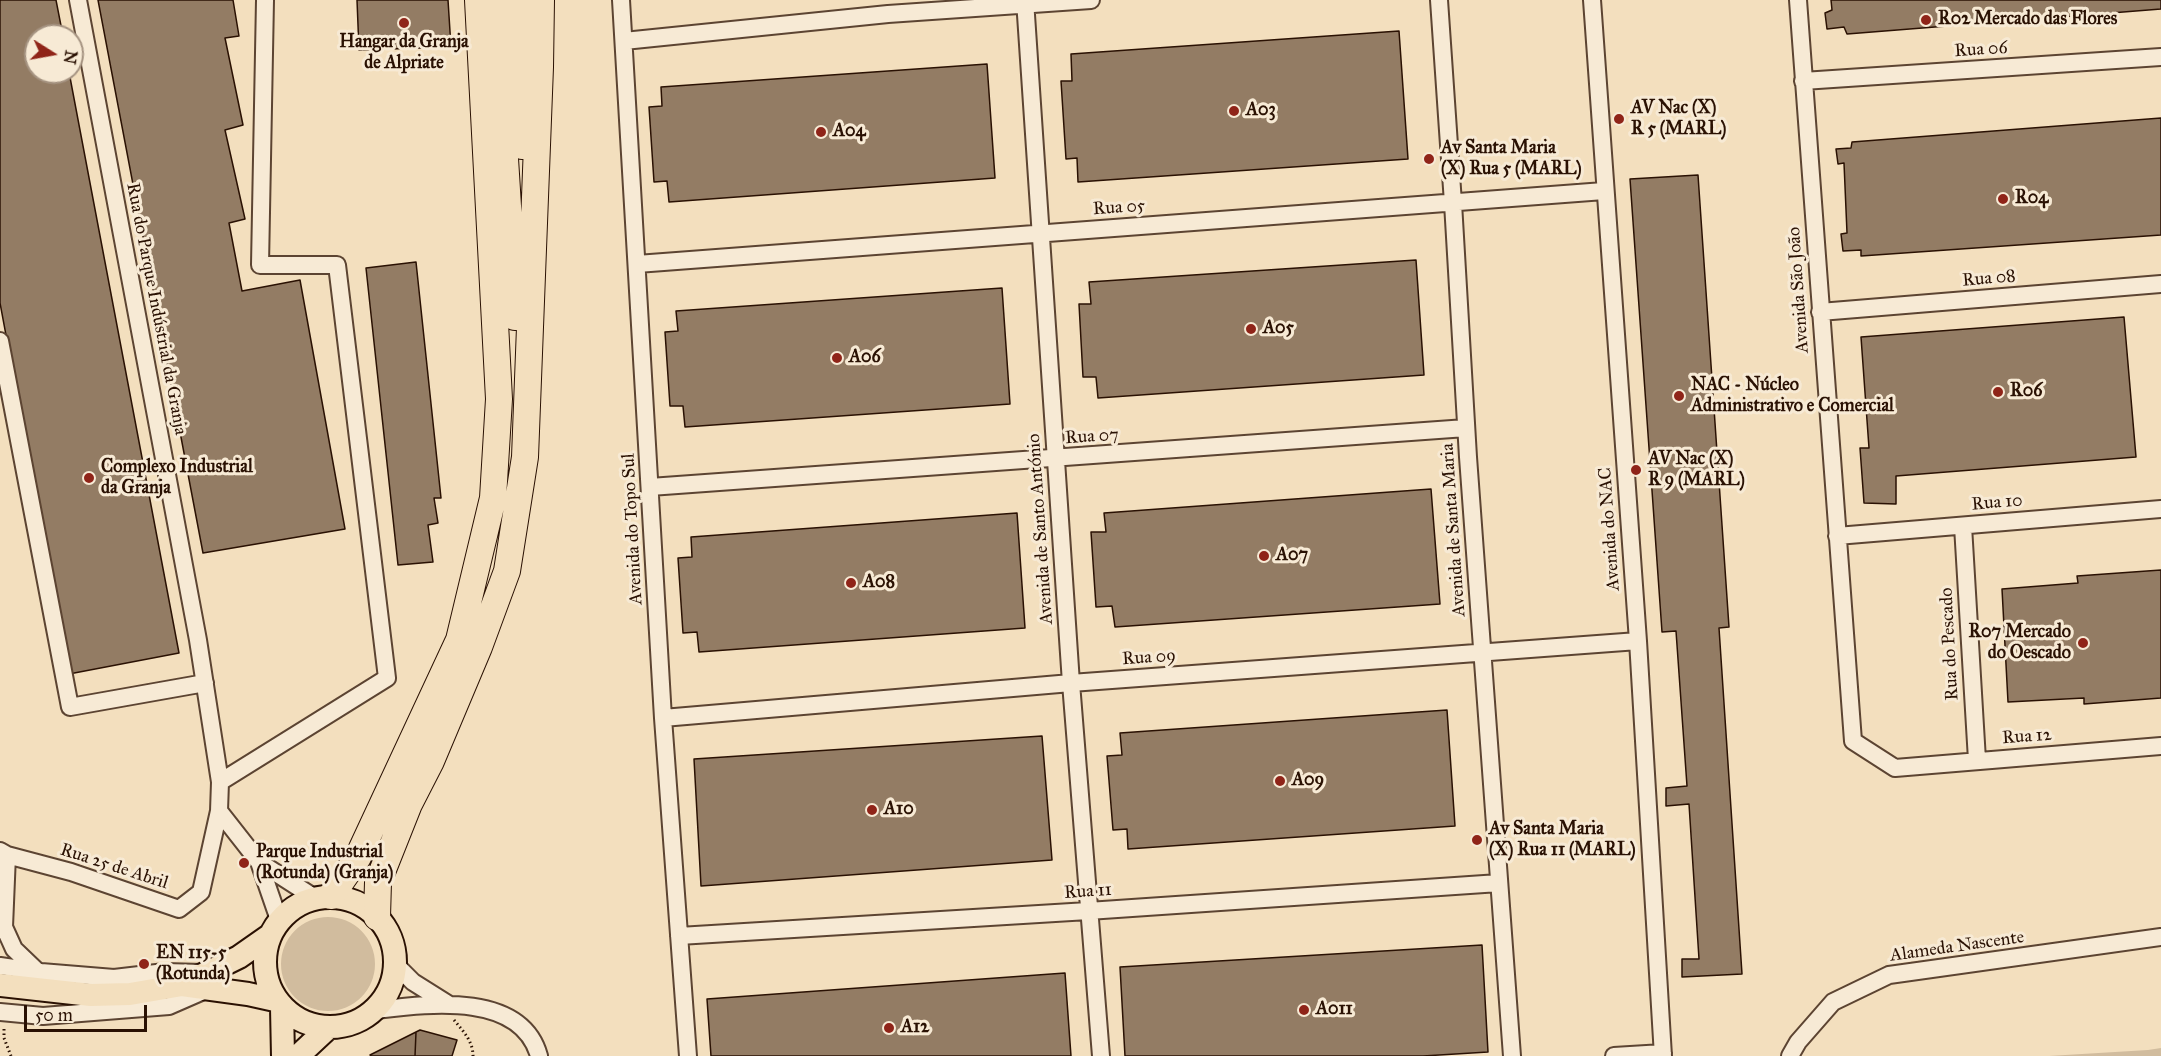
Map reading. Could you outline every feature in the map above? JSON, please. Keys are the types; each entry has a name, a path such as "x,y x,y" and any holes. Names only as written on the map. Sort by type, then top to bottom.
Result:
{"highway":[{"path":"323,897 358,857 459,640 493,498 499,399 478,0"},
{"path":"479,647 500,556 516,451 517,355 495,0"},
{"path":"514,0 529,321"},
{"path":"377,917 378,882 409,804 431,761 479,647 507,571 525,457 541,0"}],"main road":[{"path":"0,985 91,995 130,994 207,981 279,1004 303,1022 328,1028 345,1026 361,1020 375,1010 386,996 393,980 395,964 393,947 387,931 377,917 364,906 348,899 323,897 295,906 274,928 207,981"},
{"path":"274,928 264,957 266,980 279,1004 283,1056"},
{"path":"298,1056 328,1028"}],"street":[{"name":"Rua do Parque Indústrial da Granja","path":"78,0 205,683 220,782 219,811"},
{"path":"220,782 387,678 336,265 260,265 265,0"},
{"name":"Avenida do Topo Sul","path":"621,0 663,718 688,1056"},
{"path":"624,41 888,14 1025,2 1091,0"},
{"name":"Avenida de Santa Maria","path":"1439,0 1466,428 1512,1056"},
{"name":"Avenida do NAC","path":"1592,0 1638,641 1663,1054"},
{"name":"Avenida São João","path":"1798,0 1853,741 1895,768"},
{"name":"Avenida de Santo António","path":"1025,2 1071,683 1101,1056"},
{"name":"Rua 06","path":"1803,81 2161,57"},
{"name":"Rua 05","path":"637,264 1604,191"},
{"name":"Rua 08","path":"1820,312 2161,284"},
{"path":"0,341 69,707 205,683"},
{"name":"Rua 07","path":"650,487 1466,428"},
{"name":"Rua 10","path":"1837,536 2161,509"},
{"name":"Rua do Pescado","path":"1963,526 1977,760"},
{"name":"Rua 09","path":"663,718 1071,683 1638,641"},
{"name":"Rua 12","path":"1895,768 2161,746"},
{"path":"219,811 259,862 323,897"},
{"name":"Rua 25 de Abril","path":"2,855 71,872 179,909 201,891 219,811"},
{"path":"2,855 2,928 14,949 37,971"},
{"path":"259,862 274,928"},
{"name":"Rua 11","path":"679,936 1499,883"},
{"name":"Alameda Nascente","path":"1790,1056 1798,1042 1833,1002 1889,975 2161,938"},
{"path":"395,964 413,982 449,1004"},
{"path":"0,966 114,978 165,972 207,981"},
{"path":"2,1012 43,1016 169,1006 207,981"},
{"path":"375,1010 449,1004 495,1011 526,1029 539,1056"},
{"path":"1614,1056 1663,1054"}],"path":[{"path":"449,1004 454,1021 466,1034 473,1048 473,1056"},
{"path":"2,1012 4,1038 11,1056"}],"shaded area":[{"path":"328,917 346,920 361,931 372,946 375,964 372,982 361,997 346,1008 328,1011 310,1008 295,997 284,982 281,964 284,946 295,931 310,920"},
{"path":"2161,1048 2161,1056 2049,1056 2148,1050"}],"building":[{"name":"Complexo Industrial da Granja","path":"0,0 56,0 61,24 24,24 24,84 71,84 179,653 69,674 0,303"},
{"path":"98,0 233,0 239,36 225,38 243,125 225,130 245,219 229,223 242,291 300,280 345,529 203,553"},
{"name":"Hangar da Granja de Alpriate","path":"357,0 448,0 451,47 359,50"},
{"name":"R02 Mercado das Flores","path":"1831,0 2161,0 2161,9 1847,34 1844,27 1827,29 1825,13 1832,10"},
{"name":"A03","path":"1399,31 1408,159 1078,182 1077,158 1066,159 1061,81 1072,81 1071,54"},
{"name":"A04","path":"987,64 995,178 669,202 667,181 654,182 649,107 662,106 661,87"},
{"name":"R04","path":"2161,118 2161,235 1861,256 1861,250 1843,251 1841,234 1847,233 1844,163 1838,164 1836,149 1851,148 1852,142"},
{"name":"NAC - Núcleo Administrativo e Comercial","path":"1698,175 1729,627 1719,628 1742,974 1682,977 1682,959 1699,959 1689,804 1666,806 1666,788 1687,786 1676,631 1662,632 1630,179"},
{"name":"A05","path":"1416,260 1424,375 1098,398 1096,377 1083,377 1079,304 1091,304 1089,282"},
{"path":"416,262 441,498 434,498 438,523 428,525 433,562 398,565 366,268"},
{"name":"A06","path":"1002,288 1010,404 685,427 683,406 670,406 665,332 678,331 676,311"},
{"name":"R06","path":"2124,317 2136,457 1896,476 1896,504 1864,503 1860,448 1869,448 1861,337"},
{"name":"A07","path":"1431,489 1440,604 1115,627 1112,606 1096,607 1091,532 1106,532 1104,513"},
{"name":"A08","path":"1017,513 1025,628 699,652 697,632 683,633 678,558 692,557 691,537"},
{"name":"R07 Mercado do Oescado","path":"2161,570 2161,698 2084,704 2084,698 2008,702 2002,589 2078,583 2077,576"},
{"name":"A09","path":"1447,710 1455,826 1128,849 1127,829 1113,830 1107,756 1122,755 1120,733"},
{"name":"A10","path":"1042,736 1052,860 701,886 694,759"},
{"name":"A011","path":"1482,945 1488,1052 1423,1056 1125,1056 1120,967"},
{"name":"A12","path":"1065,973 1071,1056 711,1056 707,999"},
{"path":"420,1030 457,1040 452,1056 415,1056 416,1032"},
{"path":"416,1032 415,1056 370,1055"}],"place":[{"name":"R02 Mercado das Flores","path":"1926,20"},
{"name":"Hangar da Granja de Alpriate","path":"404,23"},
{"name":"A03","path":"1234,111"},
{"name":"AV Nac (X) R 5 (MARL)","path":"1619,119"},
{"name":"A04","path":"821,132"},
{"name":"Av Santa Maria (X) Rua 5 (MARL)","path":"1429,159"},
{"name":"R04","path":"2003,199"},
{"name":"A05","path":"1251,329"},
{"name":"A06","path":"837,358"},
{"name":"R06","path":"1998,392"},
{"name":"NAC - Núcleo Administrativo e Comercial","path":"1679,396"},
{"name":"AV Nac (X) R 9 (MARL)","path":"1636,470"},
{"name":"Complexo Industrial da Granja","path":"89,478"},
{"name":"A07","path":"1264,556"},
{"name":"A08","path":"851,583"},
{"name":"R07 Mercado do Oescado","path":"2083,643"},
{"name":"A09","path":"1280,781"},
{"name":"A10","path":"872,810"},
{"name":"Av Santa Maria (X) Rua 11 (MARL)","path":"1477,840"},
{"name":"Parque Industrial (Rotunda) (Granja)","path":"244,863"},
{"name":"EN 115-5 (Rotunda)","path":"144,964"},
{"name":"A011","path":"1304,1010"},
{"name":"A12","path":"889,1028"}]}
